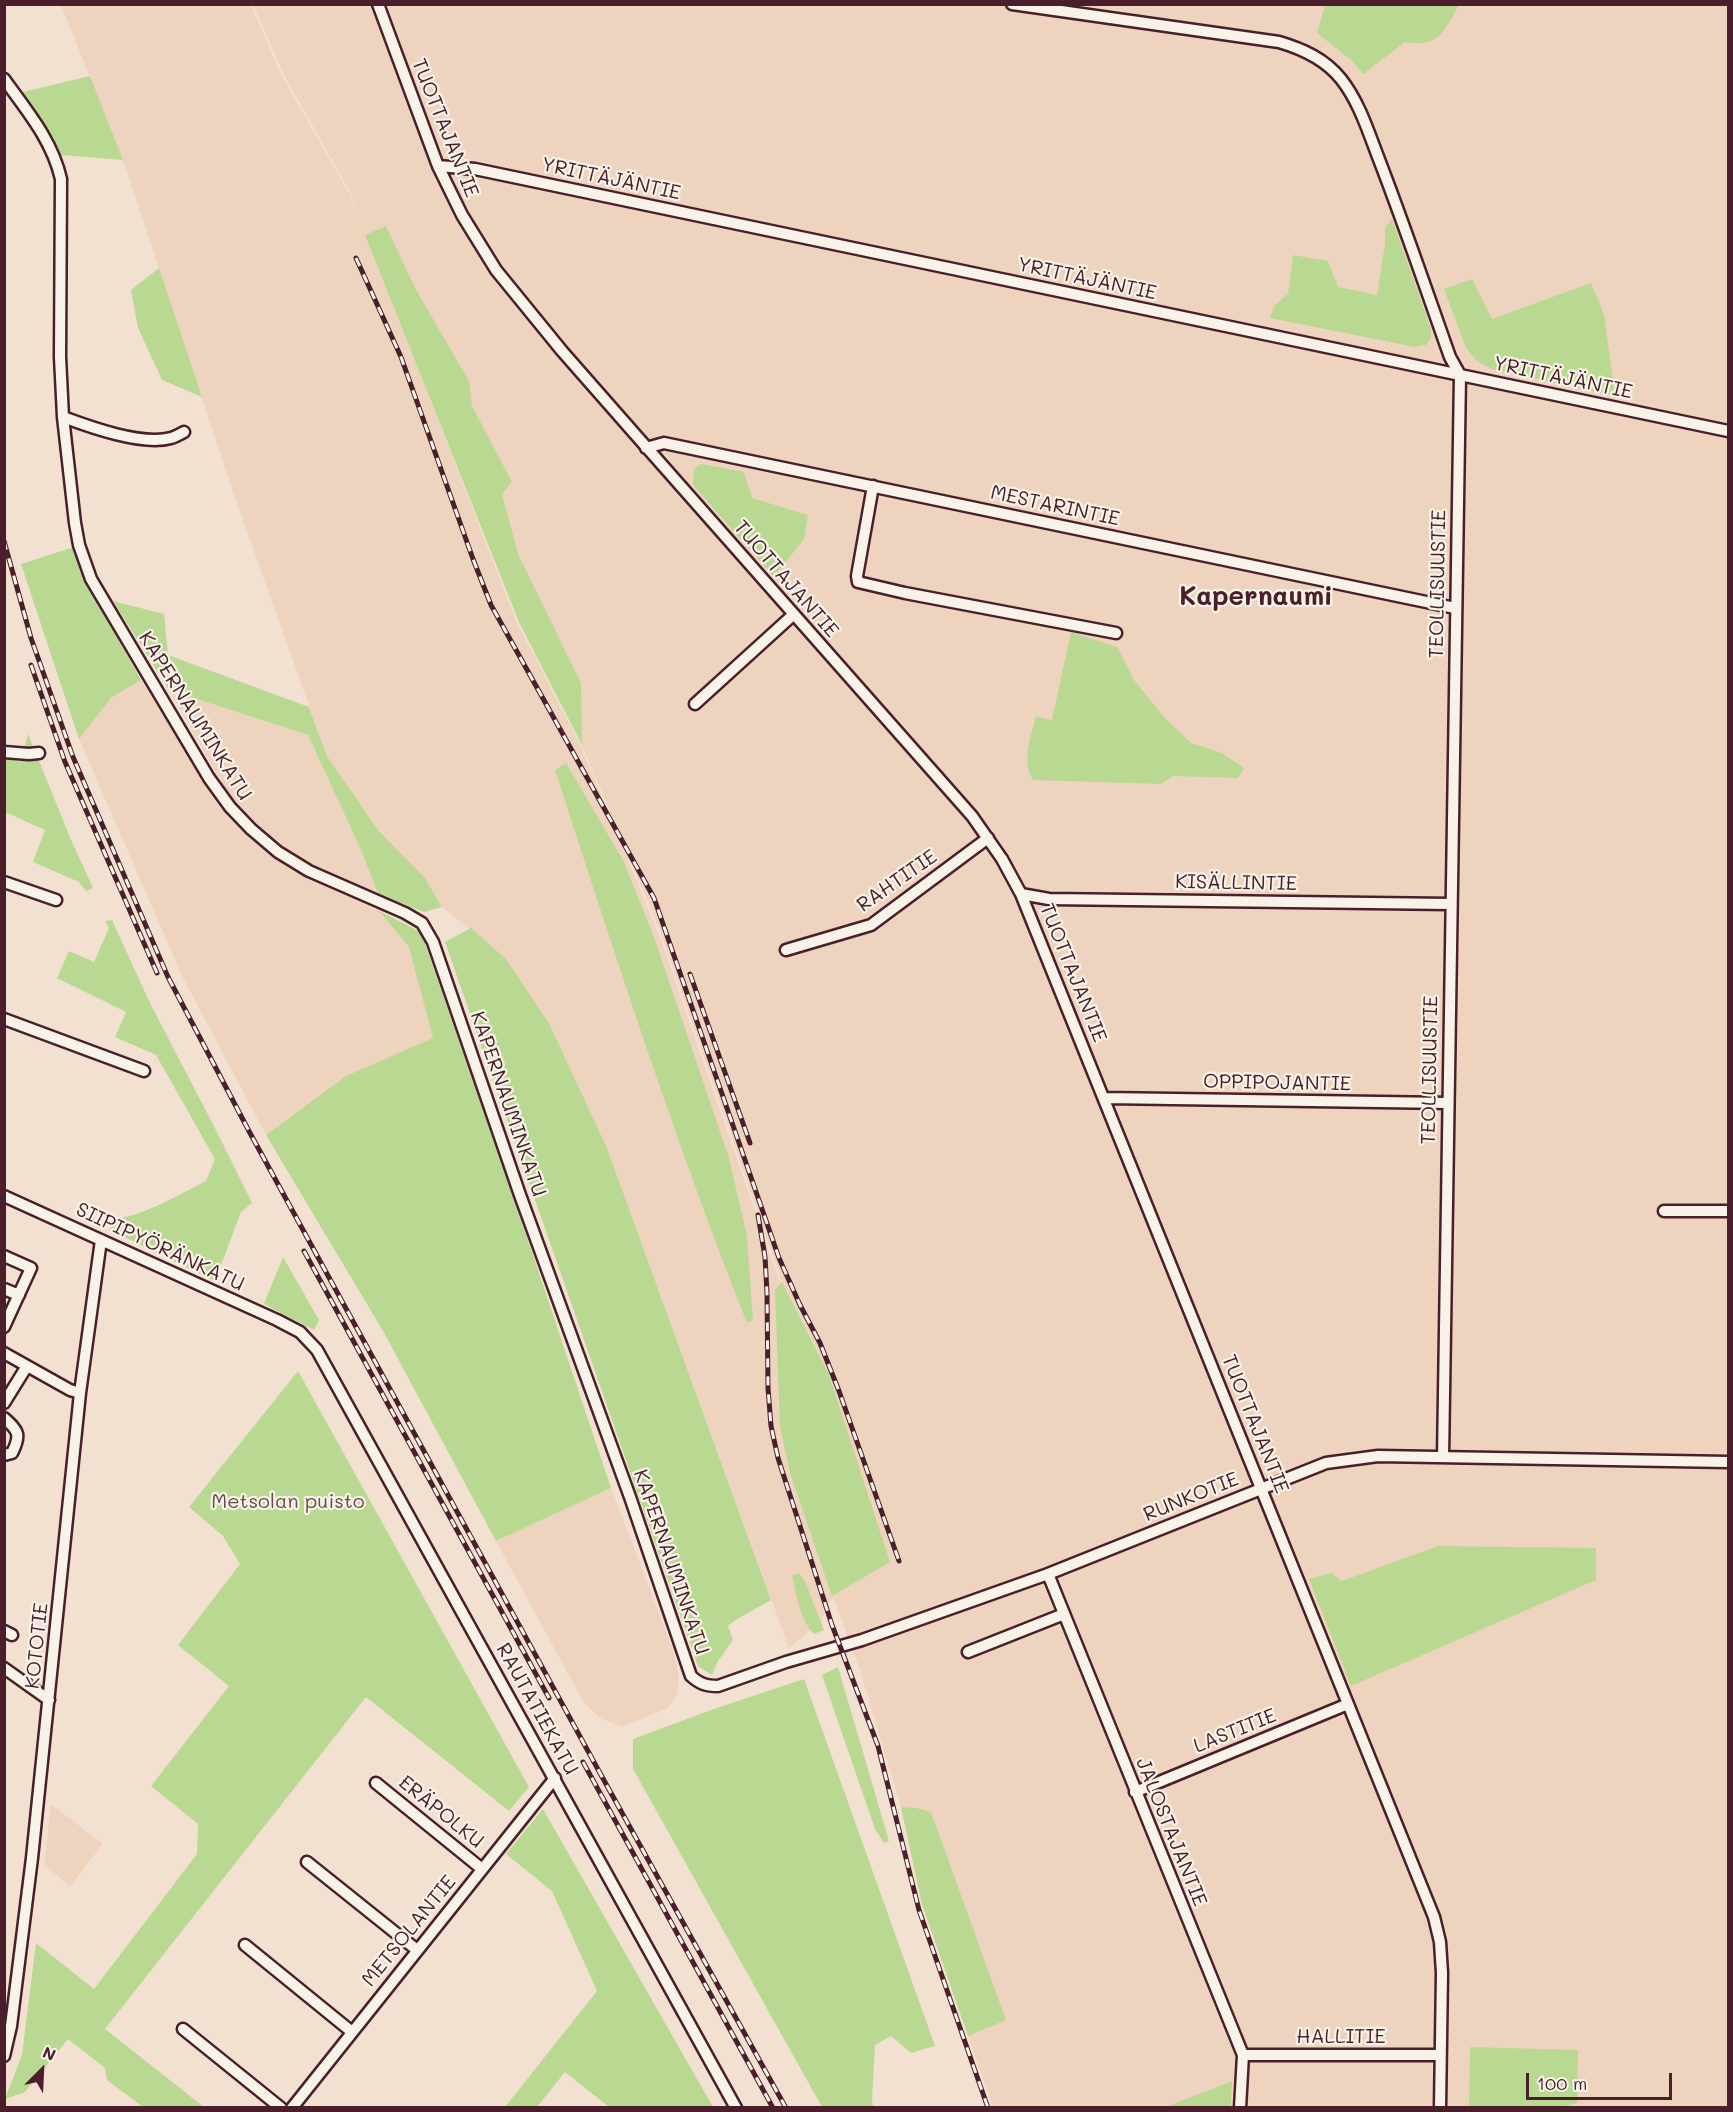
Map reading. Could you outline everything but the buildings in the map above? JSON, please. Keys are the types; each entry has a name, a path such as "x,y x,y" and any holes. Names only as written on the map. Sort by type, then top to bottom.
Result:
{"street":[{"name":"TUOTTAJANTIE","path":"378,4 438,166 462,215 496,270 646,448 972,816 988,838 1021,894 1434,1917 1440,1942 1442,1973 1440,2108"},
{"name":"TEOLLISUUSTIE","path":"1012,4 1279,42 1303,49 1324,63 1341,79 1356,103 1401,217 1450,357 1460,375 1443,1457"},
{"name":"KAPERNAUMINKATU","path":"4,79 47,139 57,159 61,179 60,357 63,417 75,523 79,544 91,579 209,778 230,807 278,852 309,871 405,913 422,923 433,942 520,1195 630,1497 691,1676"},
{"name":"YRITTÄJÄNTIE","path":"438,166 475,169 1728,431"},
{"path":"63,417 150,440 170,438 184,432"},
{"name":"MESTARINTIE","path":"646,448 664,443 1455,608"},
{"path":"873,486 857,576 858,582 1116,633"},
{"path":"695,704 794,614"},
{"path":"4,752 39,753"},
{"name":"RAHTITIE","path":"786,950 871,925 988,838"},
{"path":"4,882 56,900"},
{"name":"KISÄLLINTIE","path":"1021,894 1049,899 1451,904"},
{"path":"4,1019 144,1071"},
{"name":"OPPIPOJANTIE","path":"1105,1098 1448,1103"},
{"name":"SIIPIPYÖRÄNKATU","path":"4,1196 300,1332"},
{"path":"1664,1211 1728,1211"},
{"name":"KOTOTIE","path":"4,2056 49,1700 80,1393 101,1240"},
{"path":"4,1256 31,1268 4,1328"},
{"path":"4,1289 19,1295"},
{"name":"RAUTATIEKATU","path":"300,1332 317,1350 736,2108"},
{"path":"4,1353 70,1390 80,1393"},
{"path":"4,1403 27,1366"},
{"path":"4,1418 16,1428 18,1436 12,1453 4,1455"},
{"name":"RUNKOTIE","path":"691,1676 699,1683 718,1686 786,1662 862,1640 1048,1574 1326,1463 1354,1458 1443,1457 1728,1462"},
{"name":"JALOSTAJANTIE","path":"1048,1574 1243,2055 1240,2108"},
{"path":"968,1652 1064,1614"},
{"path":"4,1668 49,1700"},
{"name":"LASTITIE","path":"1135,1792 1348,1704"},
{"name":"METSOLANTIE","path":"292,2108 555,1778"},
{"name":"ERÄPOLKU","path":"376,1783 483,1869"},
{"path":"308,1862 417,1950"},
{"path":"245,1945 352,2032"},
{"path":"183,2029 280,2108"},
{"name":"HALLITIE","path":"1243,2055 1439,2055"}],"shaded area":[{"path":"61,5 251,5 282,76 349,193 358,215 350,192 284,75 253,5 1728,5 1728,2107 1231,2107 1232,2081 1165,2107 993,2107 922,1904 901,1807 859,1667 833,1597 821,1621 789,1648 607,1148 549,1023 506,959 442,907 425,878 378,830 327,756 233,492 123,160","holes":["421,376 519,622 582,745 662,936 782,1282 829,1375 780,1283 660,937 581,746 517,623"]},
{"path":"141,680 221,807 245,834 293,871 379,911 409,947 434,1038 346,1076 266,1135 183,978 79,739 111,698"},
{"path":"169,690 308,735 361,850 378,894 311,865 279,844 255,824 233,802"},
{"path":"611,1488 672,1647 679,1676 677,1695 668,1708 622,1727 600,1718 584,1703 496,1541"},
{"path":"51,1804 103,1844 70,1886 44,1865"}],"green space":[{"path":"1325,4 1459,5 1439,36 1426,43 1405,42 1363,74 1351,60 1317,33"},
{"path":"90,76 123,160 60,155 50,136 19,93"},
{"path":"1392,219 1431,329 1431,338 1426,345 1415,347 1270,318 1274,306 1288,294 1293,255 1328,261 1338,287 1377,295 1385,244 1385,228"},
{"path":"386,226 415,288 469,381 472,406 512,482 502,494 518,554 581,683 582,745 519,622 365,235"},
{"path":"159,268 202,397 162,380 138,328 131,290"},
{"path":"1472,279 1492,319 1591,283 1604,314 1615,396 1492,369 1477,361 1466,348 1444,289"},
{"path":"701,464 744,472 752,498 808,515 804,539 774,577 693,485 694,469"},
{"path":"74,547 92,594 141,680 111,698 79,739 21,564"},
{"path":"113,601 164,614 168,655 309,707 327,756 378,830 425,878 442,907 424,912 378,894 361,850 308,735 169,690"},
{"path":"1071,632 1117,647 1134,680 1164,717 1191,743 1222,753 1244,768 1238,778 1173,776 1161,784 1033,780 1029,773 1027,757 1036,716 1052,720"},
{"path":"28,734 93,888 86,891 79,882 33,862 45,830 5,812 5,757 21,762"},
{"path":"566,763 623,860 654,937 729,1158 747,1236 753,1320 747,1323 670,1117 555,770"},
{"path":"379,911 421,932 611,1488 496,1541 383,1331 266,1135 346,1076 433,1038 409,947"},
{"path":"112,920 150,1003 252,1203 241,1212 215,1281 110,1230 115,1219 150,1209 206,1181 215,1159 156,1055 115,1037 126,1012 57,978 69,951 94,962 109,928 105,921"},
{"path":"471,928 506,959 549,1023 607,1148 771,1600 728,1626 733,1640 718,1661 712,1675 698,1666 445,942"},
{"path":"283,1257 319,1320 314,1330 264,1304"},
{"path":"782,1282 829,1375 890,1562 832,1596 790,1473 780,1427 775,1290"},
{"name":"Metsolan puisto","path":"298,1371 529,1787 509,1811 366,1697 105,2029 204,2107 143,2107 107,2080 105,2068 68,2039 25,2092 5,2099 22,2055 36,1943 94,1989 197,1854 198,1824 151,1786 229,1686 178,1645 240,1564 223,1536 189,1507"},
{"path":"1438,1546 1596,1548 1596,1580 1351,1686 1309,1579 1331,1573 1342,1581"},
{"path":"799,1573 805,1581 824,1630 814,1634 805,1621 797,1599 792,1575"},
{"path":"838,1667 889,1841 884,1843 875,1829 822,1675"},
{"path":"804,1679 935,2046 911,2053 891,2036 875,2045 873,2107 822,2107 633,1769 633,1739"},
{"path":"901,1807 931,1812 1006,2020 968,2036 922,1904"},
{"path":"543,1809 713,2107 609,2107 565,2072 537,2107 505,2107 597,1991 552,1891 506,1854"},
{"path":"1470,2047 1578,2050 1577,2103 1557,2108 1469,2107"},
{"path":"1232,2081 1231,2107 1165,2107"}],"railway":[{"path":"356,258 401,357 491,605 654,898 779,1258 820,1343 899,1561"},
{"path":"4,541 31,638 73,757 168,977 250,1133 786,2108"},
{"path":"31,665 65,762 157,973"},
{"path":"690,974 750,1143"},
{"path":"758,1215 765,1257 771,1426 778,1458 832,1625 878,1746 919,1910 988,2108"},
{"path":"304,1251 549,1698"},
{"path":"583,1762 773,2108"}],"district":[{"name":"Kapernaumi","path":"1256,597"}]}
